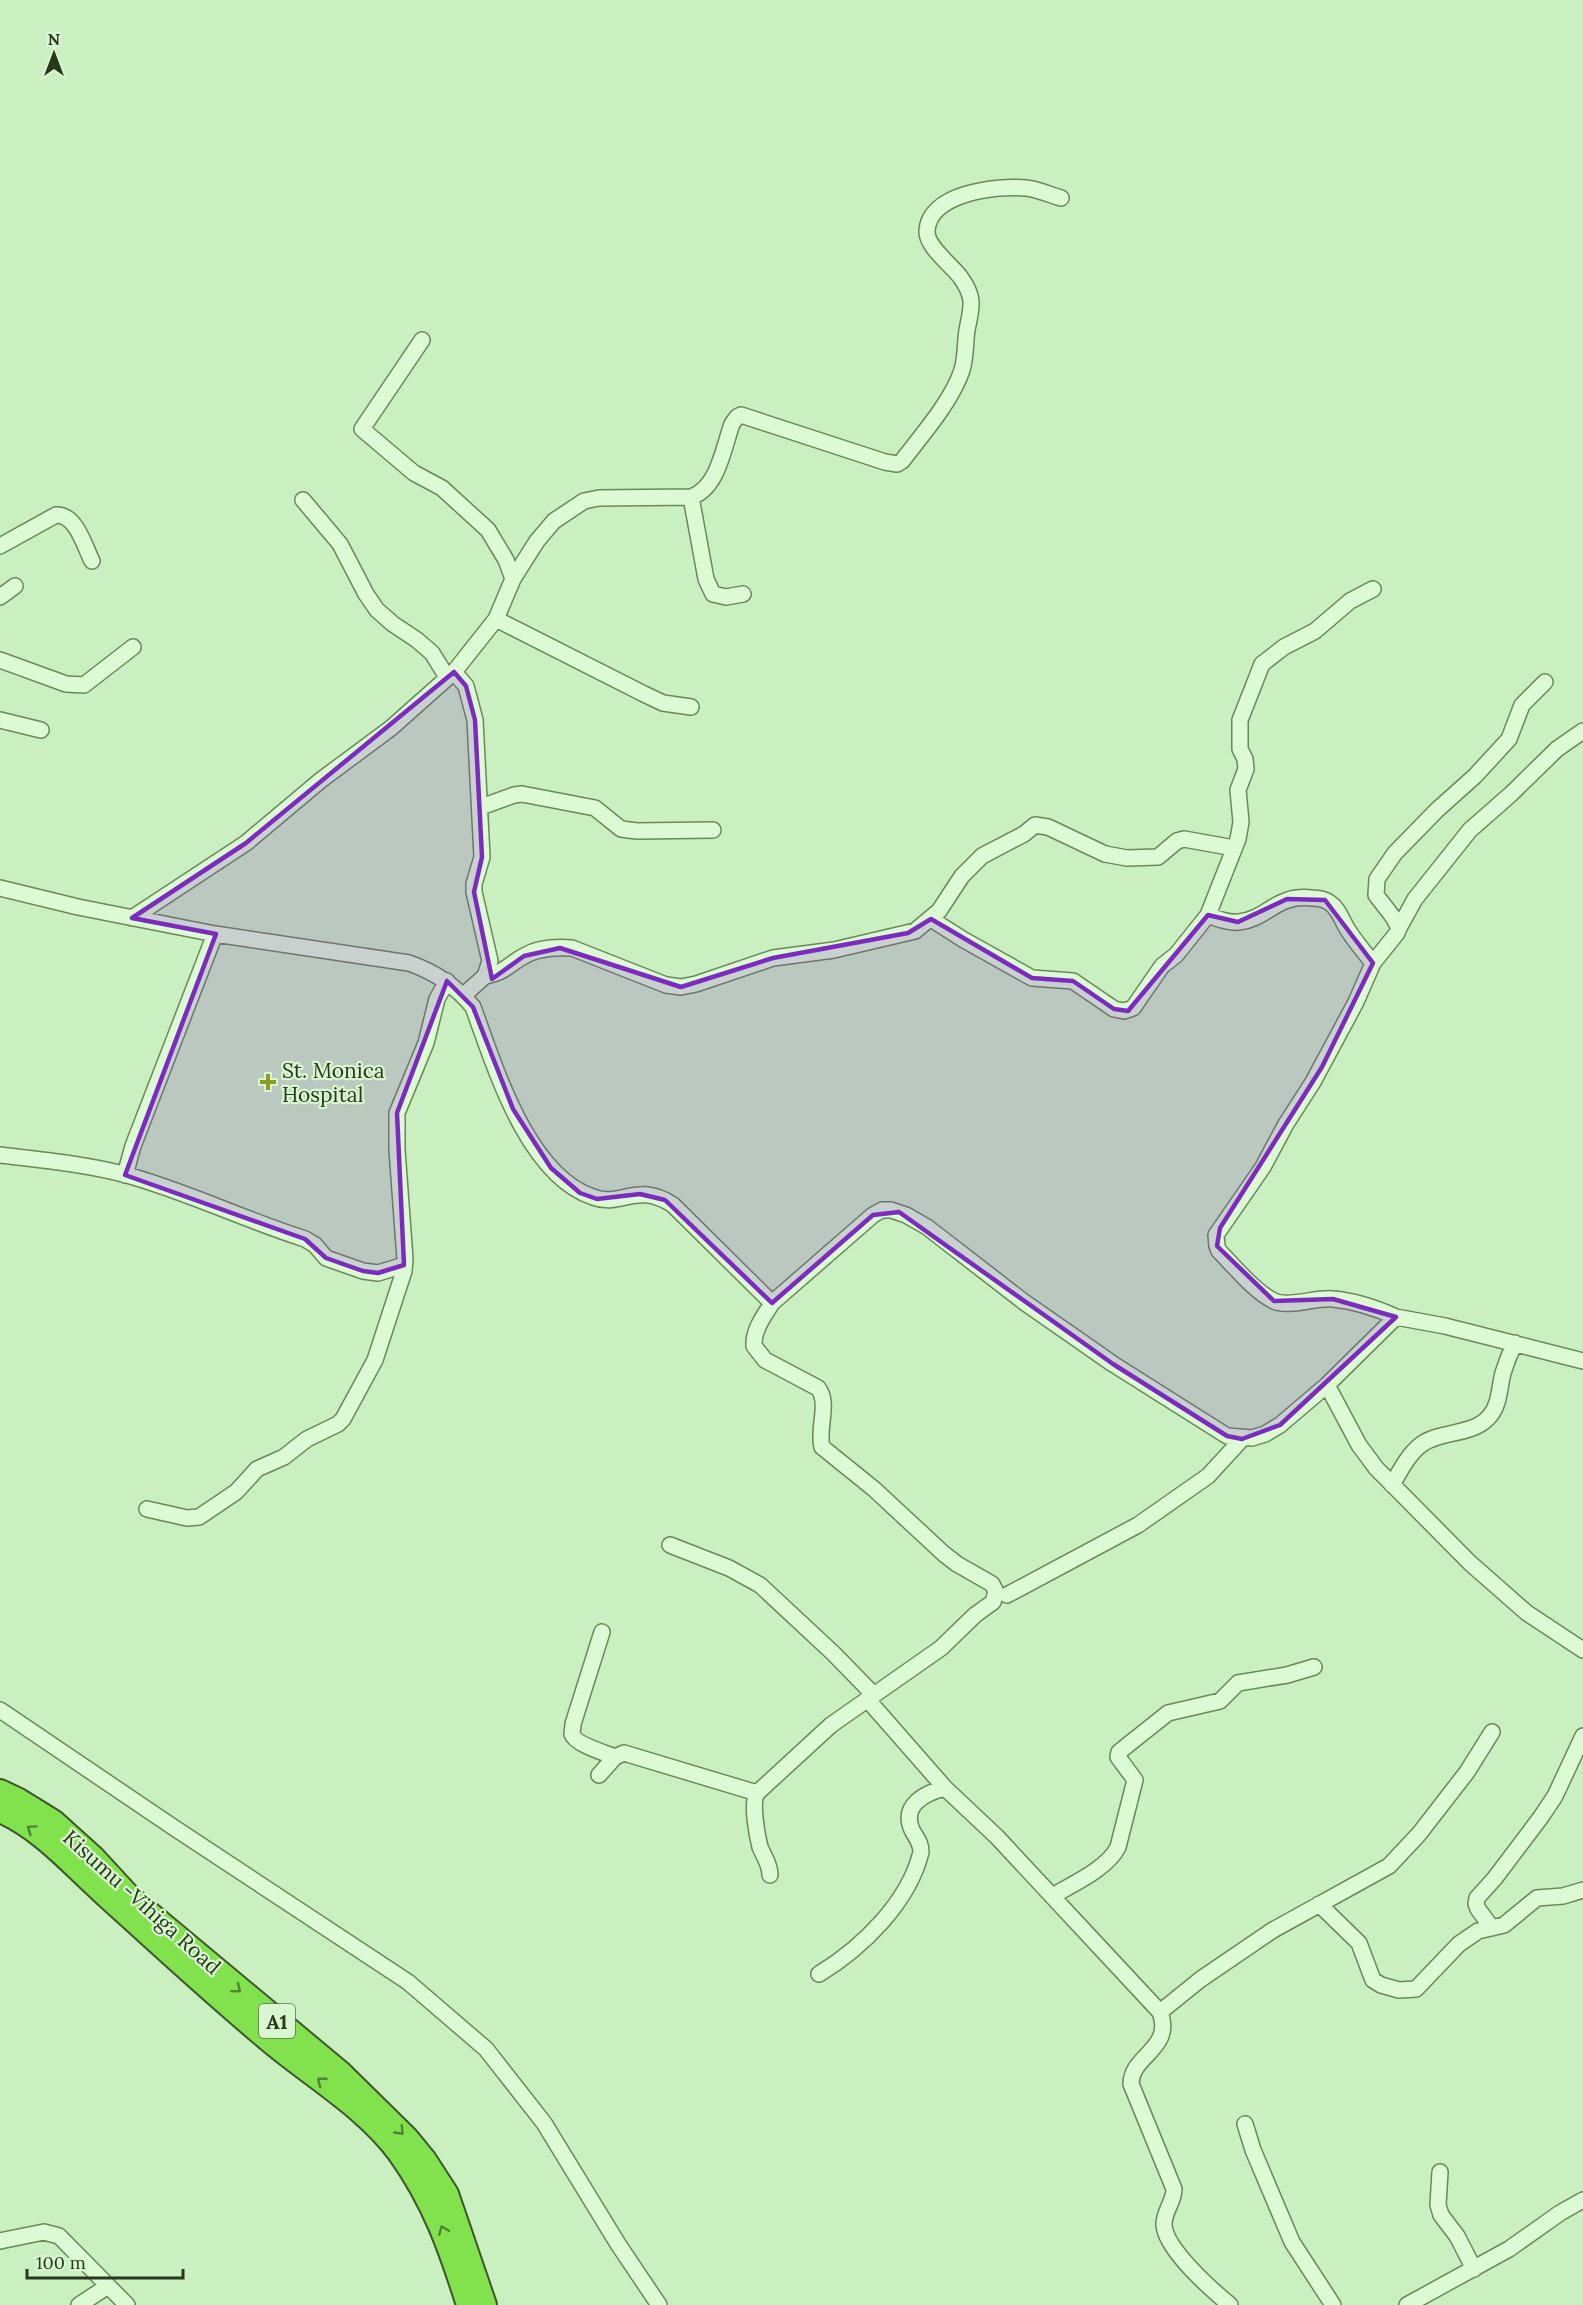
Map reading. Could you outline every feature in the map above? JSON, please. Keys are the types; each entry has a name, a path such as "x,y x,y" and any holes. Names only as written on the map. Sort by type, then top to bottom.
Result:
{"highway":[{"name":"Kisumu -Vihiga Road","path":"0,1791 20,1800 53,1821 94,1858 130,1897 341,2073 407,2138 425,2160 447,2194 485,2305"},
{"name":"Kisumu -Vihiga Road","path":"0,1811 42,1836 69,1858 126,1914 272,2043 348,2102 391,2144 432,2205 453,2257 468,2305"}],"street":[{"path":"132,918 246,843 321,780 391,728 451,674 496,620 513,579 537,541 554,521 584,501 599,498 691,497 702,493 711,482 732,424 741,415 885,462 897,464 902,461 947,399 960,377 972,308 971,297 962,279 933,247 927,235 934,214 944,203 960,195 994,190 1027,188 1061,198"},
{"path":"423,340 362,429 414,473 442,489 488,530 506,560 513,579"},
{"path":"691,497 706,579 713,594 726,597 743,594"},
{"path":"303,500 340,544 377,610 432,653 440,664 465,686 471,701 475,720 482,857 474,892 490,961 485,976 464,995"},
{"path":"0,546 56,515 62,515 71,520 92,561"},
{"path":"0,597 15,586"},
{"path":"931,919 1032,978 1073,981 1114,1009 1124,1011 1137,1005 1162,966 1176,955 1208,915 1240,832 1238,790 1246,769 1245,759 1239,748 1240,720 1259,668 1275,653 1315,631 1350,601 1373,589"},
{"path":"496,620 654,699 691,706"},
{"path":"0,660 66,684 84,686 133,647"},
{"path":"1399,928 1376,895 1377,879 1407,839 1475,777 1509,739 1522,705 1545,682"},
{"path":"0,720 41,730"},
{"path":"1583,731 1557,749 1470,830 1415,899 1394,939 1373,963 1356,1002 1335,1038 1322,1067 1286,1124 1263,1167 1216,1235 1219,1251 1274,1301 1285,1304 1314,1299 1333,1299 1360,1303 1396,1317 1445,1326 1583,1361"},
{"path":"481,807 522,794 596,808 621,829 637,831 713,830"},
{"path":"485,976 503,972 531,953 572,948 666,985 681,987 773,958 834,950 908,933 931,919 962,876 982,856 1024,834 1035,825 1048,827 1105,854 1127,858 1158,857 1177,841 1184,839 1234,848"},
{"path":"0,888 132,918 216,934 410,963 425,968 447,981 464,995 473,1007 513,1109 530,1141 551,1167 580,1193 597,1199 607,1200 650,1194 665,1200 673,1205 772,1303"},
{"path":"1208,915 1223,921 1238,922 1257,916 1287,899 1307,897 1325,900 1332,904 1339,913 1346,928 1373,963"},
{"path":"125,1175 134,1146 216,934"},
{"path":"147,1509 187,1518 199,1517 236,1492 257,1469 284,1457 308,1439 338,1424 347,1412 382,1344 404,1265 397,1113 426,1042 434,1006 447,981"},
{"path":"0,1155 125,1175 305,1239 315,1245 326,1258 363,1271 378,1273 404,1265"},
{"path":"770,1875 769,1866 759,1843 753,1806 757,1793 817,1737 926,1659 957,1634 996,1597 995,1588 987,1580 957,1564 944,1554 874,1489 822,1447 820,1437 822,1392 765,1360 754,1346 755,1335 760,1323 772,1303 873,1215 882,1210 899,1212 927,1227 1024,1302 1113,1364 1227,1436 1242,1439 1265,1434 1280,1425 1327,1385 1396,1317"},
{"path":"1392,1485 1400,1469 1423,1443 1439,1436 1475,1427 1488,1419 1497,1404 1503,1374 1515,1343"},
{"path":"1327,1385 1359,1445 1392,1485 1451,1545 1527,1613 1583,1650"},
{"path":"1007,1595 1138,1526 1208,1476 1242,1439"},
{"path":"670,1545 729,1568 760,1585 833,1653 945,1788 997,1837 1160,2012 1163,2026 1160,2039 1133,2073 1131,2084 1174,2189 1174,2196 1165,2217 1165,2232 1195,2274 1230,2305"},
{"path":"602,1632 572,1733 576,1740 615,1757"},
{"path":"1053,1896 1104,1865 1118,1847 1135,1780 1118,1757 1119,1752 1168,1713 1220,1701 1238,1683 1287,1675 1314,1667"},
{"path":"0,1710 408,1982 486,2049 544,2123 618,2244 659,2305"},
{"path":"1160,2012 1210,1973 1273,1930 1378,1874 1402,1853 1467,1772 1492,1732"},
{"path":"1492,1928 1478,1909 1477,1898 1495,1878 1555,1796 1583,1736"},
{"path":"599,1775 615,1757 628,1754 757,1793"},
{"path":"819,1974 854,1951 899,1900 921,1852 920,1843 911,1828 910,1810 921,1797 945,1788"},
{"path":"1319,1904 1359,1943 1373,1980 1399,1990 1416,1989 1459,1944 1482,1929 1504,1925 1537,1898 1563,1896 1583,1890"},
{"path":"1245,2124 1253,2150 1289,2237 1333,2305"},
{"path":"1440,2172 1438,2205 1441,2215 1457,2236 1474,2269"},
{"path":"1407,2305 1509,2249 1560,2213 1583,2200"},
{"path":"0,2241 44,2232 59,2236 127,2305"},
{"path":"79,2305 108,2286"}],"highlighted area":[{"path":"454,672 466,686 475,720 482,857 474,892 492,979 524,956 560,948 681,987 773,958 908,933 931,919 1032,978 1073,981 1114,1009 1128,1011 1208,915 1238,922 1287,899 1325,900 1373,963 1322,1067 1220,1228 1217,1246 1274,1301 1333,1299 1396,1317 1280,1425 1242,1439 1227,1436 1113,1364 899,1212 873,1215 772,1303 665,1200 640,1194 597,1199 580,1193 551,1168 513,1109 473,1007 447,981 397,1113 404,1265 378,1273 363,1271 326,1258 305,1239 125,1175 216,934 132,918 246,843"}],"place":[{"name":"St. Monica Hospital","path":"268,1082"}]}
